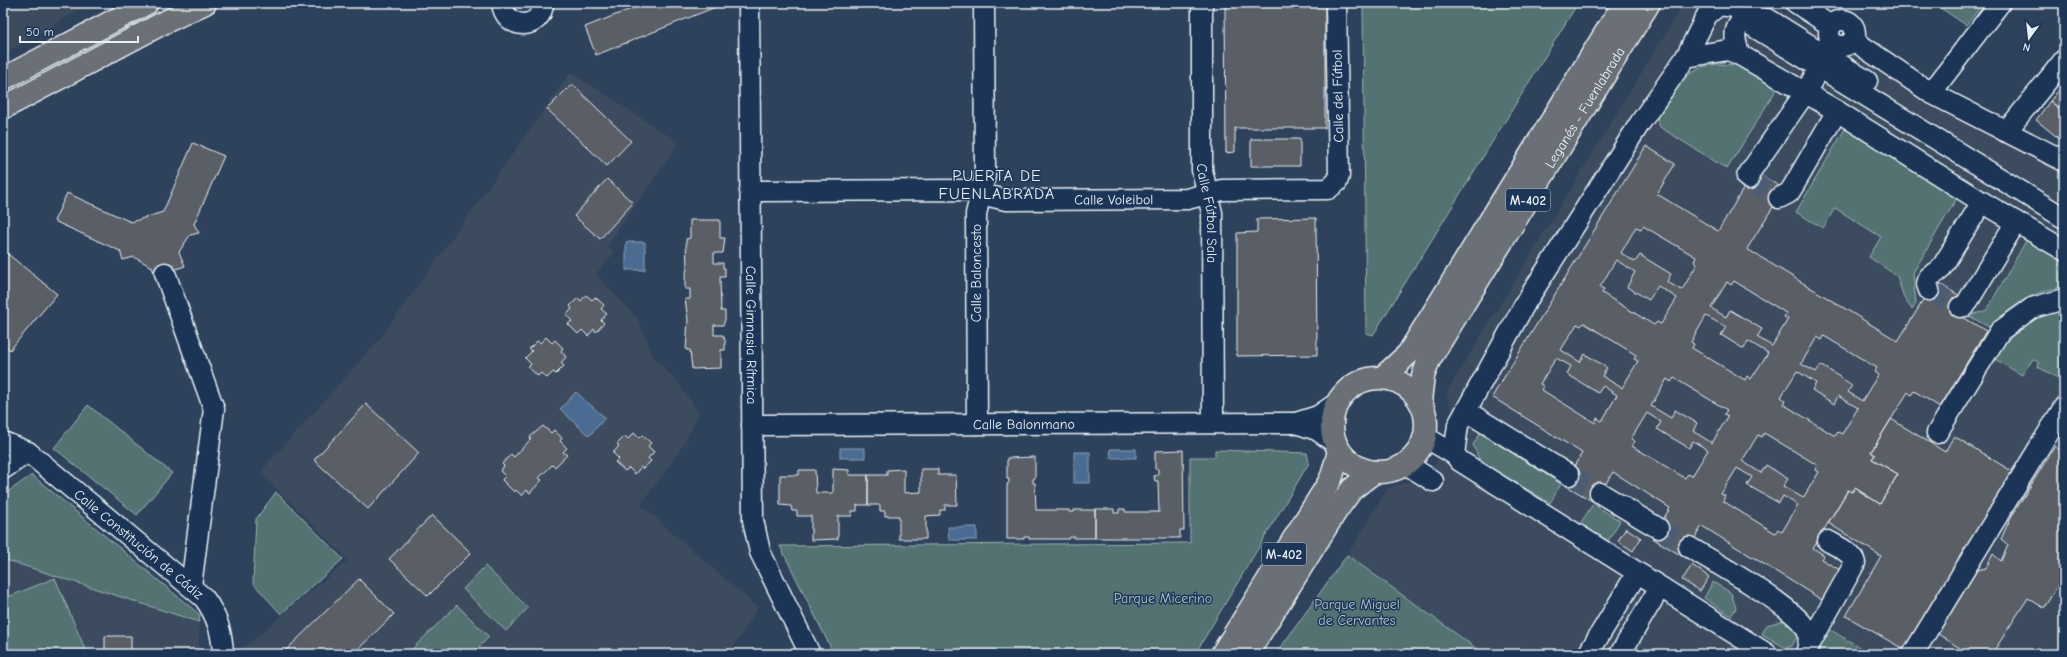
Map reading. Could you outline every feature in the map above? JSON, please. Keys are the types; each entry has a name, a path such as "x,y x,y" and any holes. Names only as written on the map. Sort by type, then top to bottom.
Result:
{"highway":[{"path":"3,70 30,51 117,3"},
{"path":"3,80 147,3"},
{"path":"3,108 163,23 205,3"},
{"name":"Leganés - Fuenlabrada","path":"1383,377 1408,354 1624,3"},
{"name":"Leganés - Fuenlabrada","path":"1420,401 1423,376 1430,360 1649,3"},
{"name":"Leganés - Fuenlabrada","path":"1222,654 1332,476 1336,446 1331,425 1333,409 1341,395 1352,385 1367,379 1383,377 1398,381 1410,389 1420,401 1425,413 1426,425 1424,437 1420,447 1406,464 1385,472 1374,472 1360,469 1348,461 1336,446"},
{"name":"Leganés - Fuenlabrada","path":"1247,654 1336,511 1352,489 1374,472"}],"street":[{"path":"502,3 503,11 507,17 512,21 525,24 537,19 541,14 543,3"},
{"name":"Calle Gimnasia Rítmica","path":"749,3 752,512 756,542 810,654"},
{"name":"Calle Baloncesto","path":"977,424 976,214 985,176 984,3"},
{"name":"Calle Fútbol Sala","path":"1202,3 1202,170 1212,213 1213,423"},
{"name":"Calle del Fútbol","path":"1332,186 1339,176 1336,3"},
{"path":"1796,3 1833,46 1955,137 2064,204"},
{"path":"1931,93 2000,3"},
{"path":"1454,454 1458,425 1526,302 1640,123 1686,57 1707,15 1719,5 1734,7 1745,20"},
{"path":"1740,55 1734,41 1736,28 1745,20 1755,17 1768,19 1833,46 1931,93 2064,161"},
{"path":"1749,179 1747,177 1750,172 1805,93 1833,46"},
{"path":"1833,46 2064,218"},
{"path":"1686,57 1728,50 1740,55 1837,111 1982,202 2064,250"},
{"path":"2006,132 2064,60"},
{"path":"1779,198 1789,193 1837,111"},
{"name":"Calle Voleibol","path":"750,191 964,190 1006,200 1188,199 1222,190 1328,189 1332,186"},
{"path":"1929,290 1927,284 1929,277 1940,270 1982,202"},
{"path":"1960,307 1965,306 2016,222"},
{"path":"165,273 214,409 191,586"},
{"path":"1937,433 2000,331 2032,308 2064,299"},
{"name":"Calle Balonmano","path":"752,425 1296,423 1318,416 1337,403"},
{"path":"1913,654 2064,407"},
{"path":"1466,411 1569,475"},
{"name":"Calle Balonmano","path":"1296,423 1317,430 1336,446"},
{"path":"1424,437 1454,454 1460,461 1767,654"},
{"name":"Calle Constitución de Cádiz","path":"3,442 28,452 191,586 213,611 222,637 223,654"},
{"path":"3,469 28,452"},
{"path":"1406,464 1433,481"},
{"path":"1600,493 1658,528"},
{"path":"1807,650 1855,563 1851,555 1828,541"},
{"path":"1689,547 1795,615 1804,625 1808,633 1807,650"},
{"path":"1588,654 1637,573"},
{"path":"1620,654 1660,587"}],"shaded area":[{"path":"3,3 91,3 3,54"},
{"path":"1684,3 1769,3 1917,93 2064,169 2064,654 1484,654 1347,555 1388,488 1417,479 1428,472 1449,445 1453,425 1451,409 1446,393"},
{"path":"571,72 679,143 607,246 614,253 596,274 637,318 654,357 679,384 699,413 684,444 641,505 758,608 729,654 613,654 595,647 588,654 245,654 245,647 348,560 260,472 379,340"},
{"path":"3,559 199,622 199,654 3,654"}],"green space":[{"path":"1363,3 1578,3 1373,335 1366,333"},
{"path":"1933,3 1984,3 1966,25"},
{"path":"1716,64 1736,65 1778,87 1727,169 1660,127 1657,119 1659,109 1674,89 1688,75 1702,67"},
{"path":"1845,129 1958,196 1913,273 1916,304 1912,310 1903,295 1897,276 1869,257 1881,237 1835,208 1823,228 1796,212"},
{"path":"2027,239 2064,260 2064,287 2041,292 2032,296 2006,312 1989,327 1969,316 1987,310"},
{"path":"2064,308 2064,381 2038,367 2039,363 2033,359 2022,375 1993,358 2015,333 2033,321 2053,311"},
{"path":"88,405 172,473 137,515 54,448"},
{"path":"1480,433 1561,484 1550,503 1480,461 1473,445"},
{"name":"Parque Micerino","path":"1215,450 1307,453 1309,463 1195,654 834,654 780,546 1190,543 1190,457 1215,457"},
{"path":"32,475 200,615 199,622 3,559 3,495"},
{"path":"276,492 343,559 281,614 253,583 256,519"},
{"path":"1593,504 1620,521 1608,541 1580,524"},
{"name":"Parque Miguel de Cervantes","path":"1347,555 1484,654 1276,654"},
{"path":"485,566 528,608 506,631 463,589"},
{"path":"55,578 87,654 3,654 3,599"},
{"path":"1713,582 1731,593 1736,608 1731,616 1704,598"},
{"path":"457,605 489,637 472,654 407,654"},
{"path":"1785,620 1795,627 1798,635 1792,646 1786,648 1762,634 1767,625"},
{"path":"1829,629 1871,654 1816,654"}],"water":[{"path":"626,242 645,242 645,270 626,270"},
{"path":"576,392 605,418 589,436 560,409"},
{"path":"840,448 865,448 865,458 840,458"},
{"path":"1110,449 1136,449 1136,458 1111,458"},
{"path":"1074,452 1090,452 1090,483 1074,483"},
{"path":"948,527 977,527 977,540 949,540"}],"building":[{"path":"646,3 723,4 596,55 585,27"},
{"path":"1225,3 1325,3 1325,128 1235,128 1235,152 1226,153"},
{"path":"572,84 631,141 607,166 547,109"},
{"path":"2064,84 2064,108 2062,111 2050,101"},
{"path":"2050,101 2064,112 2064,138 2062,141 2036,120"},
{"path":"1251,139 1300,139 1300,166 1251,166"},
{"path":"193,143 224,156 194,224 199,233 190,235 179,252 185,266 155,276 152,267 134,257 123,260 120,251 54,221 67,193 131,222 163,212"},
{"path":"1646,146 1675,164 1657,194 1718,231 1754,171 1784,189 1747,249 1898,341 1935,281 1965,299 1956,313 1986,331 1940,407 1914,391 1911,395 1908,392 1871,452 1875,455 1872,459 1898,474 1880,504 1855,488 1852,492 1848,490 1813,548 1824,555 1821,559 1840,570 1822,600 1702,526 1683,557 1652,538 1670,508 1613,472 1594,502 1563,484 1582,453 1492,397","holes":["1643,226 1696,257 1694,262 1697,264 1682,290 1667,282 1671,274 1640,255 1635,262 1621,253 1636,227 1641,229","1616,260 1635,272 1627,287 1649,300 1658,286 1677,298 1661,324 1657,322 1654,325 1602,293 1604,289 1600,287","1734,281 1786,313 1784,317 1788,319 1772,346 1757,337 1762,329 1730,310 1726,317 1711,308 1727,282 1731,285","1706,316 1726,327 1721,335 1744,349 1748,341 1768,353 1751,379 1747,376 1745,380 1692,348 1694,344 1691,342","1584,323 1636,355 1634,359 1638,361 1622,388 1602,376 1607,368 1585,354 1580,362 1561,350 1577,324 1581,326","1824,336 1877,368 1874,372 1878,375 1862,401 1848,392 1852,385 1821,365 1816,372 1801,364 1817,337 1822,340","1556,358 1571,366 1567,374 1598,393 1603,386 1617,395 1602,421 1597,418 1595,423 1542,390 1544,386 1540,384","1797,371 1816,383 1812,390 1834,404 1838,396 1858,408 1842,434 1838,432 1835,436 1783,404 1785,400 1781,397","1674,378 1727,410 1724,414 1728,416 1712,443 1693,431 1697,423 1675,410 1671,418 1651,406 1667,379 1671,382","1647,413 1661,422 1657,429 1689,448 1693,441 1708,450 1692,476 1688,474 1685,478 1632,446 1635,441 1631,439","1764,433 1817,465 1815,470 1819,472 1803,498 1783,486 1788,479 1766,465 1761,473 1742,461 1758,435 1762,437","1737,468 1752,477 1747,485 1779,503 1783,496 1798,505 1782,532 1778,529 1775,533 1723,501 1725,496 1721,494"]},
{"path":"607,179 633,203 600,239 574,216"},
{"path":"1316,218 1317,355 1237,356 1237,233 1257,232 1257,219"},
{"path":"690,220 720,220 720,238 725,238 723,253 714,253 714,263 723,263 723,268 725,268 725,277 720,277 721,311 725,311 725,320 723,325 714,325 714,335 723,335 725,340 725,350 721,350 721,368 692,369 690,350 686,350 688,320 685,299 690,299 690,289 685,289 687,268 686,239 690,238"},
{"path":"3,250 57,294 10,350 3,344"},
{"path":"586,295 592,300 595,297 604,305 601,309 607,314 601,320 604,323 596,332 594,329 588,336 582,330 578,334 568,324 572,321 566,315 572,309 570,306 578,298 581,301"},
{"path":"546,337 552,343 555,340 563,348 561,351 566,357 561,363 564,366 556,374 553,372 547,378 541,373 538,376 528,367 531,364 525,358 532,351 529,349 537,341 540,343"},
{"path":"366,404 419,453 368,509 314,460"},
{"path":"1891,419 1945,452 1954,436 2013,472 1905,650 1846,616 1881,556 1828,523 1848,490 1852,492 1855,488 1880,504 1898,474 1872,459 1875,455 1871,452"},
{"path":"543,426 551,433 554,430 562,438 560,441 567,448 563,452 567,455 555,467 552,465 539,478 542,480 530,493 527,490 522,496 516,490 514,492 502,480 505,476 500,471 504,466 502,464 511,454 514,457 531,439 530,437"},
{"path":"634,433 639,438 642,435 651,443 648,446 654,452 648,458 651,461 643,469 641,467 635,474 629,468 625,471 615,462 619,459 613,453 619,446 617,444 625,436 628,439"},
{"path":"2055,446 2064,453 2064,575 2044,608 2028,598 1992,654 1969,654 1938,634 1977,570 1986,568 1993,554 2001,561 2008,545 2001,539 2010,519"},
{"path":"1183,450 1184,530 1180,530 1180,538 1095,538 1095,509 1114,509 1114,513 1119,513 1119,509 1125,509 1125,512 1159,512 1158,481 1155,481 1154,476 1158,475 1158,469 1155,469 1155,451"},
{"path":"1035,457 1035,478 1033,479 1033,483 1035,483 1036,510 1069,510 1069,512 1074,512 1074,510 1095,510 1095,538 1070,537 1069,539 1029,539 1029,537 1024,537 1024,539 1007,539 1007,484 1009,483 1009,479 1007,479 1007,458"},
{"path":"833,469 849,470 849,475 868,475 868,505 857,505 857,511 852,511 852,516 838,516 838,539 811,540 811,516 797,516 797,511 792,511 791,506 780,505 780,475 799,475 799,470 815,470 816,493 833,493"},
{"path":"904,469 904,493 921,492 921,469 938,469 938,475 956,475 957,505 945,505 945,510 940,510 940,515 926,516 926,539 899,539 899,516 885,516 885,511 880,511 880,505 868,505 868,475 887,475 887,470"},
{"path":"432,515 471,553 428,596 389,559"},
{"path":"1626,528 1641,538 1633,551 1618,541"},
{"path":"1692,565 1709,577 1700,591 1682,580"},
{"path":"359,579 394,614 353,654 286,654 284,652"},
{"path":"105,636 131,636 131,654 105,654"}],"tunnel":[{"path":"1749,179 1779,198"},
{"path":"1929,290 1960,307"},
{"path":"1569,475 1600,493"},
{"path":"1658,528 1689,547"}],"district":[{"name":"PUERTA DE FUENLABRADA","path":"997,185"}]}
